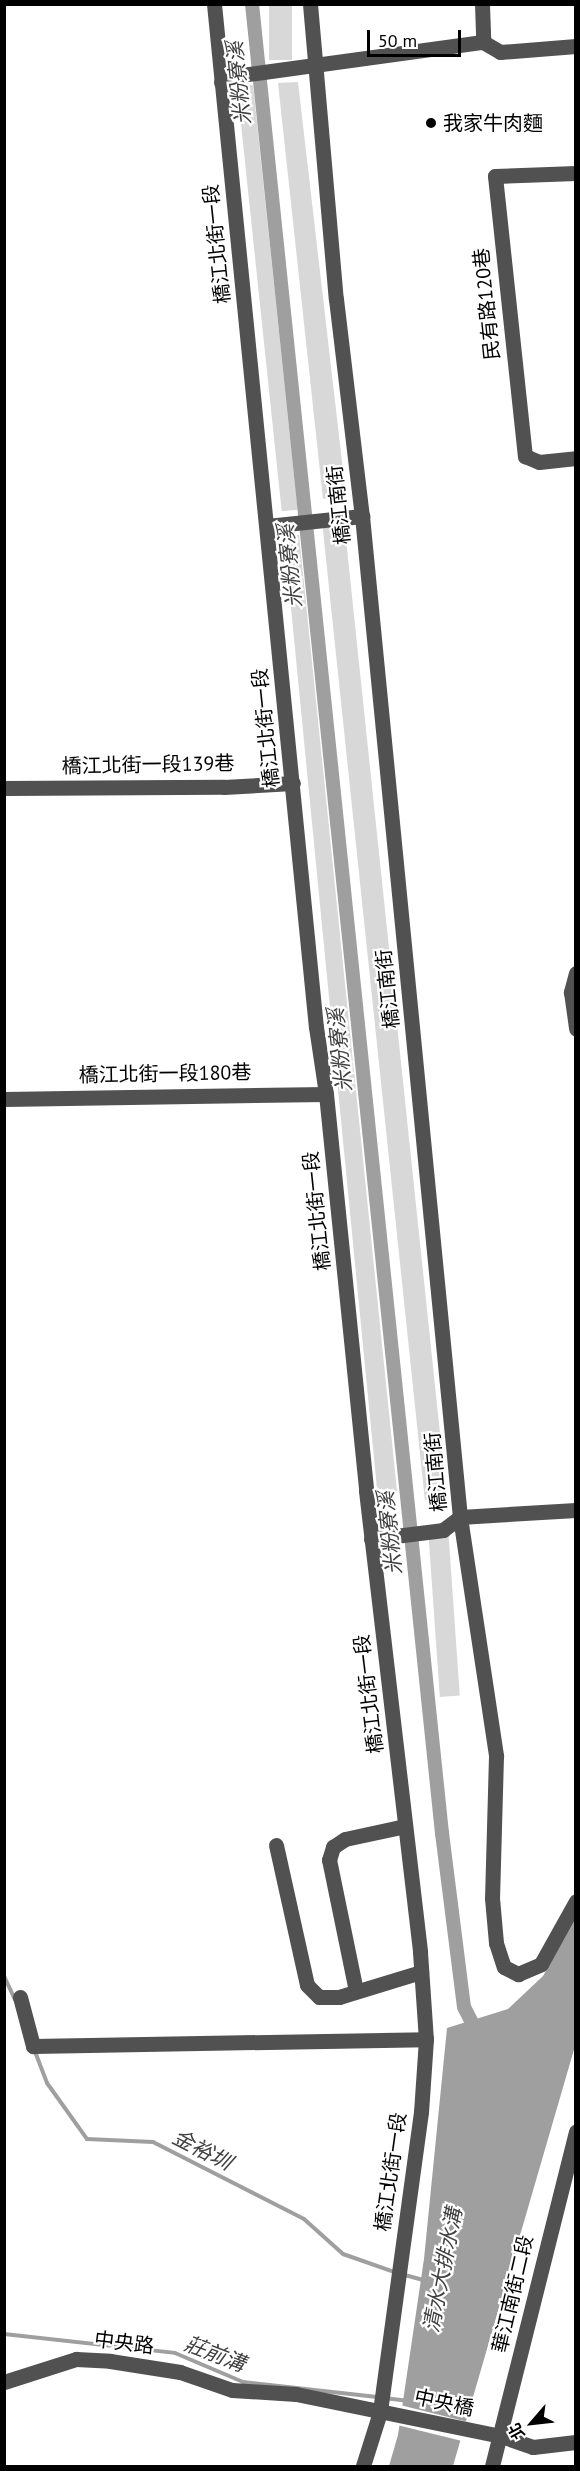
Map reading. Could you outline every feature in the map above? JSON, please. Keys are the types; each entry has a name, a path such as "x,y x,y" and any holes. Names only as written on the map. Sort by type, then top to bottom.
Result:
{"street":[{"name":"橋江北街一段","path":"214,4 316,1027 326,1094 371,1539 405,1826 426,2039 421,2112 380,2412 363,2466"},
{"name":"橋江南街","path":"309,4 336,299 362,516 460,1517 496,1756 492,1898 496,1943 504,1967 518,1974 541,1964 576,1901"},
{"path":"482,4 483,42"},
{"path":"221,82 239,75 315,68 483,42 500,52 576,46"},
{"name":"民有路120巷","path":"576,172 495,176 525,456 539,462 576,458"},
{"path":"267,526 362,516"},
{"name":"橋江北街一段139巷","path":"4,788 225,787 292,783"},
{"path":"576,973 571,992 576,1029"},
{"name":"橋江北街一段180巷","path":"4,1099 326,1094"},
{"path":"371,1539 443,1530 460,1517 576,1510"},
{"path":"356,1990 331,1854 333,1847 345,1839 405,1826"},
{"path":"276,1845 307,1985 319,1996 339,1996 421,1972"},
{"path":"20,1997 33,2046 426,2039"},
{"name":"華江南街二段","path":"492,2466 576,2131"},
{"name":"中央路","path":"4,2382 76,2359 110,2361 180,2372 232,2390 296,2394 380,2412"},
{"name":"中央橋","path":"380,2412 501,2436"},
{"path":"501,2436 533,2447 576,2442"}],"shaded area":[{"path":"269,5 292,5 292,60 269,60"},
{"path":"298,82 346,496 323,499 278,83"},
{"path":"253,85 298,510 282,511 237,87"},
{"path":"344,520 447,1498 425,1500 322,522"},
{"path":"299,535 397,1491 377,1489 284,536"},
{"path":"448,1527 460,1696 440,1697 428,1528"}],"water":[{"name":"清水大排水溝","path":"575,1920 575,2046 453,2466 389,2466 398,2435 424,2259 447,2028 508,2009 543,1976"}],"pier":[{"path":"400,2405 469,2422 464,2442 395,2424"}],"waterway":[{"name":"米粉寮溪","path":"252,4 442,1833 464,2007 478,2034"},
{"name":"金裕圳","path":"4,1976 15,2000"},
{"name":"金裕圳","path":"34,2049 47,2083 87,2139 153,2142 304,2219 343,2254 394,2272"},
{"name":"金裕圳","path":"401,2274 423,2280"},
{"name":"莊前溝","path":"4,2334 175,2353 243,2382 377,2397"},
{"name":"莊前溝","path":"384,2398 407,2401"}],"place":[{"name":"我家牛肉麵","path":"431,123"}]}
